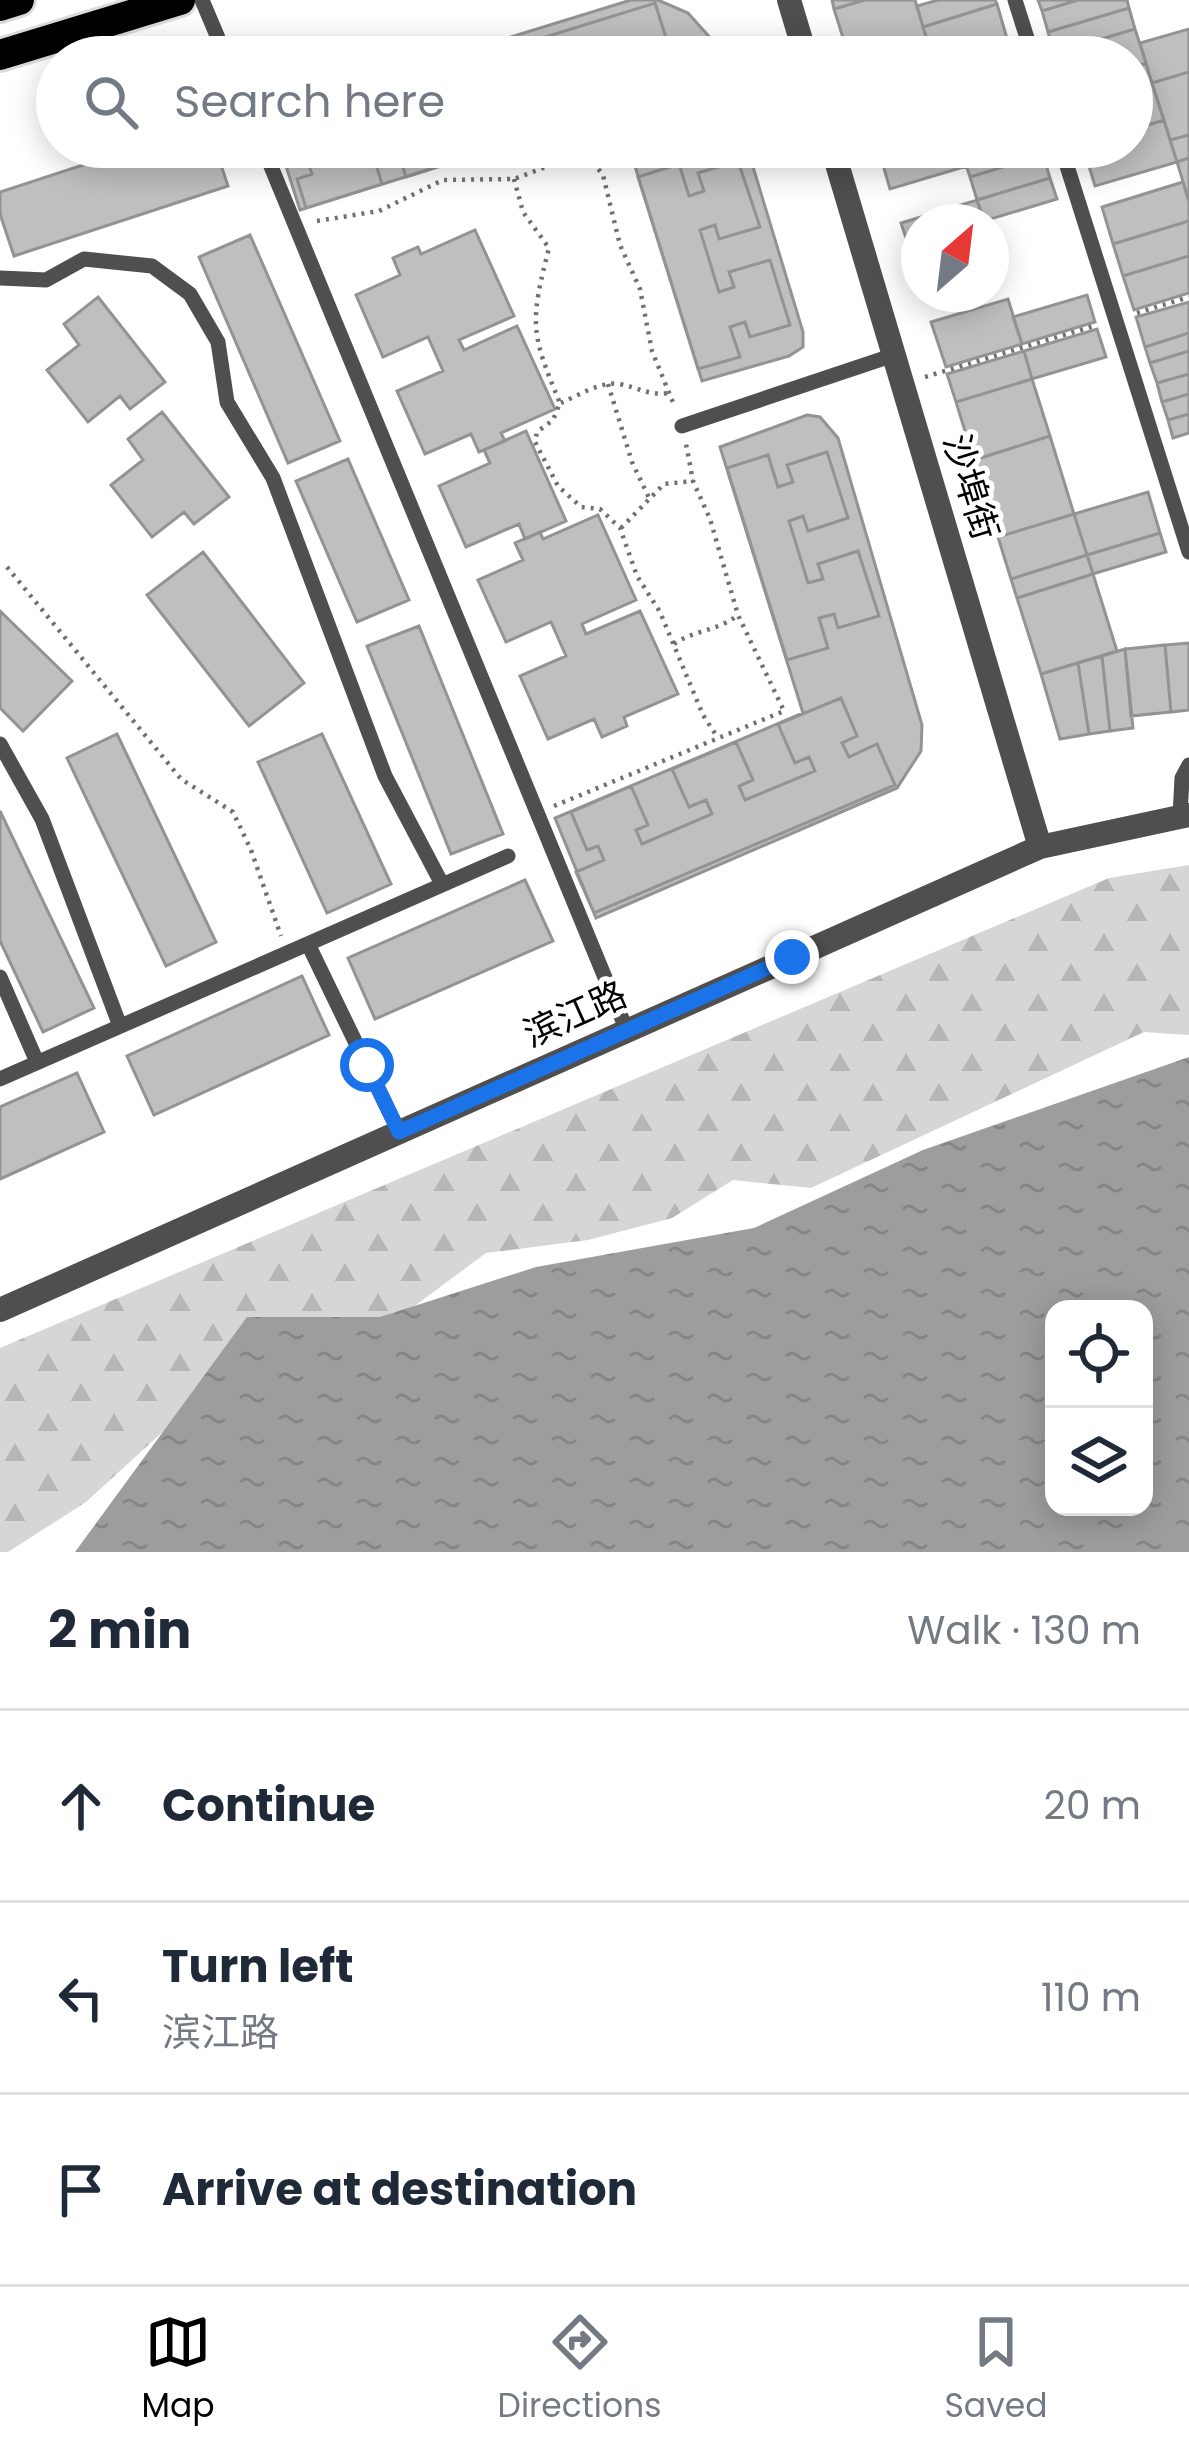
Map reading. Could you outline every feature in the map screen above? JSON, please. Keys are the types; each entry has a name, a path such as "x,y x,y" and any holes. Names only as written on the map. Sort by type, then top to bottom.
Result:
{"main road":[{"path":"0,6 19,0"},
{"path":"62,36 180,0"},
{"path":"0,55 36,44"}],"street":[{"path":"789,0 800,36"},
{"name":"沙埠街","path":"838,168 1040,847"},
{"name":"滨江路","path":"0,1310 1040,847 1185,816"}],"lane":[{"path":"202,0 217,36"},
{"path":"1015,0 1026,36"},
{"path":"272,168 627,1031"},
{"path":"1068,168 1189,552"},
{"path":"0,278 46,280 84,259 152,266 190,294 218,342 227,402 274,478 385,776 442,884"},
{"path":"682,426 894,356"},
{"path":"0,744 42,820 120,1026"},
{"path":"1185,816 1182,778 1189,765"},
{"path":"0,1078 508,856"},
{"path":"308,944 399,1132"},
{"path":"0,977 37,1062"}],"path":[{"path":"295,224 379,212 443,180 514,179 543,168"},
{"path":"537,813 784,711 738,615 710,519 693,481 682,426 652,351 640,289 620,245 598,168"},
{"path":"514,179 524,212 549,248 534,304 535,338 560,403 553,420 537,431 535,442 558,486 581,507 600,509 620,528 637,576 660,612 703,716 718,738"},
{"path":"903,384 1189,297"},
{"path":"560,403 608,384 669,394"},
{"path":"608,384 632,462 650,498"},
{"path":"620,528 664,484 693,481"},
{"path":"7,567 181,779 232,812 251,850 271,918 289,952"},
{"path":"672,645 720,629 738,615"}],"green space":[{"path":"1189,865 1189,1035 1144,1032 811,1188 733,1180 672,1218 588,1240 486,1253 362,1345 252,1350 86,1502 8,1552 0,1552 0,1348 1109,878"}],"water":[{"path":"1189,1057 1189,1552 75,1552 247,1317 380,1317 536,1267 754,1228 923,1150"}],"building":[{"path":"631,0 658,0 688,13 709,36 514,36"},
{"path":"832,0 865,0 834,9"},
{"path":"865,0 915,0 926,36 842,36 834,9"},
{"path":"938,0 995,0 997,4 923,27 917,6"},
{"path":"1038,0 1078,0 1042,11"},
{"path":"1078,0 1127,0 1129,8 1048,32 1042,11"},
{"path":"655,3 665,36 549,36"},
{"path":"997,4 1006,36 926,36 923,27"},
{"path":"1129,8 1135,29 1111,36 1049,36 1048,32"},
{"path":"1135,29 1137,36 1111,36"},
{"path":"1189,29 1189,72 1153,83 1153,39"},
{"path":"1189,72 1189,135 1170,140 1153,83"},
{"path":"1153,86 1164,120 1153,123"},
{"path":"1164,120 1177,162 1095,186 1089,168 1153,168 1153,123"},
{"path":"1189,135 1189,158 1177,162 1170,140"},
{"path":"1189,158 1189,201 1177,162"},
{"path":"74,168 222,168 228,186 14,256 0,214 0,192"},
{"path":"287,168 433,168 300,210"},
{"path":"310,168 377,168 382,184 306,208 297,179 312,174"},
{"path":"403,168 435,168 406,177"},
{"path":"636,168 753,168 803,332 803,347 789,356 702,381"},
{"path":"680,168 689,196 704,191 698,173 740,168 760,227 719,239 715,225 700,230 719,292 734,287 729,272 770,260 790,325 750,337 745,322 730,327 740,357 698,369 638,177"},
{"path":"884,168 960,168 890,189"},
{"path":"967,168 1000,168 970,177"},
{"path":"1000,168 1047,168 1050,178 977,200 970,177"},
{"path":"1050,178 1057,199 1009,213 1009,204 978,204 977,200"},
{"path":"1183,182 1189,221 1113,244 1102,207"},
{"path":"1189,221 1189,256 1123,276 1113,244"},
{"path":"475,230 514,316 459,340 464,350 517,326 555,409 501,433 505,441 479,452 471,434 425,454 397,391 443,371 428,337 383,357 356,295 400,275 393,258 418,247 421,254"},
{"path":"250,235 340,441 288,463 199,257"},
{"path":"1189,256 1189,293 1134,310 1123,276"},
{"path":"1087,295 1095,322 1022,344 1013,317"},
{"path":"98,297 165,382 130,409 120,396 88,422 47,370 79,345 64,324"},
{"path":"1009,302 1022,344 946,367 931,322 964,312 1009,312"},
{"path":"1189,302 1189,333 1145,347 1136,317"},
{"path":"1097,329 1106,357 1032,379 1024,351"},
{"path":"1189,333 1189,351 1150,363 1145,347"},
{"path":"1024,351 1032,379 956,402 947,374"},
{"path":"1189,351 1189,374 1157,383 1150,363"},
{"path":"1189,374 1189,394 1162,402 1157,383"},
{"path":"1032,379 1050,436 974,460 956,402"},
{"path":"1189,394 1189,414 1168,420 1162,402"},
{"path":"162,412 229,497 194,524 184,512 152,537 111,485 143,460 128,439"},
{"path":"1189,414 1189,433 1173,438 1168,420"},
{"path":"807,415 820,417 838,438 922,725 921,751 897,788 596,918 555,818 803,713 720,447"},
{"path":"526,431 566,521 525,539 519,524 466,547 439,486 490,463 484,450"},
{"path":"1050,436 1074,514 998,537 974,460"},
{"path":"827,452 848,518 808,531 803,516 789,521 808,583 823,579 818,564 858,551 879,616 838,628 834,614 819,618 828,648 787,660 727,468 768,455 778,487 793,482 787,465"},
{"path":"348,459 409,600 357,622 296,481"},
{"path":"1148,492 1160,533 1087,555 1074,514"},
{"path":"1074,514 1087,555 1011,579 998,537"},
{"path":"598,515 636,600 582,624 586,634 640,611 678,694 624,717 627,726 602,737 594,719 548,739 520,676 566,656 551,622 506,642 478,580 523,560 515,543 540,532 543,539"},
{"path":"1160,533 1166,552 1093,574 1087,555"},
{"path":"203,552 304,683 249,726 147,595"},
{"path":"1087,555 1093,574 1017,598 1011,579"},
{"path":"1093,574 1117,651 1041,674 1017,598"},
{"path":"0,611 72,681 23,731 0,708"},
{"path":"419,626 503,834 451,854 367,646"},
{"path":"1189,643 1189,710 1171,712 1165,645"},
{"path":"1165,645 1171,712 1131,716 1125,649"},
{"path":"1125,649 1133,728 1110,731 1102,656"},
{"path":"1102,656 1110,731 1089,734 1078,663"},
{"path":"1078,663 1089,734 1060,739 1041,674"},
{"path":"841,698 857,736 842,743 849,757 877,744 895,785 594,913 576,872 604,860 598,846 587,850 571,812 631,786 648,825 636,830 642,844 712,814 706,800 689,807 672,769 736,742 753,780 739,786 745,800 815,771 809,757 795,763 778,724"},
{"path":"117,734 216,942 166,966 67,758"},
{"path":"322,734 391,884 327,913 258,762"},
{"path":"0,811 94,1008 43,1032 0,941"},
{"path":"525,880 553,941 375,1019 348,958"},
{"path":"302,976 329,1035 154,1115 127,1056"},
{"path":"77,1073 104,1132 0,1179 0,1107"}],"route":[{"path":"367,1065 399,1132 792,957"}]}
